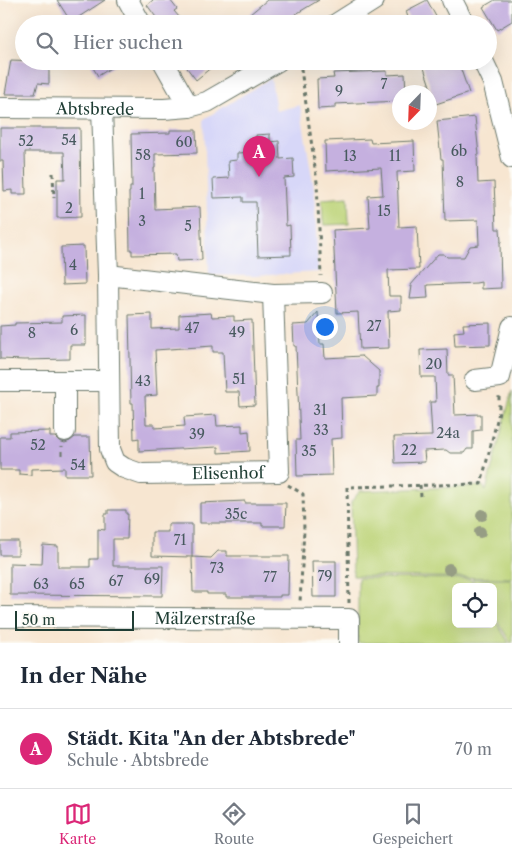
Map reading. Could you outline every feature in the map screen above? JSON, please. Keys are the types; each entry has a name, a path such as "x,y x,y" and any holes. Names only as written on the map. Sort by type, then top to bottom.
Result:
{"street":[{"path":"128,0 137,15"},
{"path":"350,15 374,0"},
{"path":"452,0 460,15"},
{"path":"168,70 189,107"},
{"name":"Abtsbrede","path":"0,108 164,109 189,107 207,102 262,70"},
{"path":"487,70 493,82 512,158"},
{"name":"Elisenhof","path":"102,109 108,275 110,449 115,462 124,468 141,474 279,472 273,294"},
{"path":"108,275 273,294 322,293"},
{"path":"475,380 500,377 512,328"},
{"path":"0,381 109,381"},
{"path":"65,381 65,431"},
{"name":"Mälzerstraße","path":"0,618 349,619"},
{"path":"349,619 349,643"}],"path":[{"path":"302,70 315,182 322,293"},
{"path":"53,173 54,198"},
{"path":"349,619 347,487 481,484 499,412 500,377"},
{"path":"279,472 288,485 303,494 304,530 299,619"},
{"path":"420,485 420,496"}],"shaded area":[{"path":"271,78 276,111 300,105 314,189 318,272 254,276 209,275 204,119"}],"green space":[{"path":"348,197 349,224 325,225 323,221 322,199"},
{"path":"512,391 512,578 353,576 351,502 360,491 483,486 486,491"},
{"path":"358,578 470,579 472,583 452,583 452,628 497,628 497,624 509,643 358,643"},
{"path":"472,579 512,579 512,643 497,620 497,583 474,583"}],"building":[{"path":"57,0 105,0 82,15 67,15"},
{"path":"153,0 170,0 177,9 174,11 177,15 154,15 147,5"},
{"path":"267,0 319,0 294,15 249,15"},
{"path":"427,0 435,15 407,15 406,11"},
{"path":"495,0 512,0 512,21 497,30 497,15 488,15 483,7"},
{"path":"11,60 15,60 15,70 49,70 49,84 38,83 35,94 5,94"},
{"path":"94,70 107,70 98,76"},
{"path":"188,70 208,70 196,80"},
{"path":"425,70 461,70 469,93 437,104 437,85 430,85"},
{"path":"387,71 387,75 405,74 406,85 392,85 392,101 335,104 335,108 318,109 317,79 334,78 333,73"},
{"path":"475,117 479,155 477,155 478,183 494,182 496,229 500,229 501,242 501,288 481,289 481,282 427,285 428,298 410,299 412,286 410,286 438,254 444,254 447,257 464,257 470,246 479,245 478,220 445,221 443,159 441,159 437,121"},
{"path":"0,128 80,128 81,217 57,218 57,179 65,179 64,152 25,152 26,194 12,194 12,190 4,191 3,161 0,161"},
{"path":"170,130 196,130 197,153 155,154 155,209 200,207 202,260 177,261 176,254 132,255 132,250 130,250 131,134 170,133"},
{"path":"270,134 270,142 279,141 280,159 293,158 294,177 284,178 286,226 290,225 291,255 258,256 256,202 243,202 243,197 214,198 213,179 229,178 228,161 237,160 237,153 257,152 256,135"},
{"path":"370,139 371,143 414,141 415,171 397,172 399,227 417,226 419,269 388,270 389,296 401,296 401,310 388,311 389,348 360,349 358,312 337,313 333,230 370,228 368,196 383,195 381,168 326,171 325,141"},
{"path":"84,246 85,284 62,285 61,247"},
{"path":"318,312 320,344 324,344 325,358 362,356 379,371 379,388 377,388 377,396 341,398 342,438 331,439 332,475 297,476 296,440 300,440 296,346 294,346 293,325 308,324"},
{"path":"211,313 212,317 234,316 234,321 252,320 255,405 240,406 239,392 225,392 223,352 213,352 213,346 155,350 157,395 145,396 146,424 154,424 154,428 185,426 184,417 216,415 217,426 242,425 242,432 249,431 250,451 218,453 218,447 139,451 139,438 134,439 133,403 131,403 129,315 152,314 152,329 179,328 179,315"},
{"path":"86,315 86,345 70,345 70,359 0,359 0,326 15,325 15,323 62,322 62,316"},
{"path":"490,323 490,345 455,346 454,332 464,331 463,324"},
{"path":"447,349 448,375 453,375 455,415 481,414 481,430 473,431 473,449 467,449 464,453 450,453 446,450 424,451 425,462 395,463 394,437 432,436 430,402 436,402 435,377 421,377 420,350"},
{"path":"50,431 50,437 55,437 65,443 75,437 90,437 91,475 65,475 65,468 31,469 31,475 19,474 19,470 0,470 0,437 10,437 10,432"},
{"path":"245,501 245,503 286,503 285,526 262,526 262,523 200,523 200,503"},
{"path":"108,510 126,510 126,514 128,514 127,539 113,539 113,566 163,566 162,596 10,595 10,563 42,564 43,545 58,546 58,567 90,567 90,559 98,559 98,529 105,530 105,514 108,514"},
{"path":"168,524 192,524 192,557 152,556 152,532 168,532"},
{"path":"0,541 18,541 18,555 0,555"},
{"path":"218,551 227,551 227,556 289,556 288,595 280,595 280,597 226,597 226,594 193,592 192,557 211,558"},
{"path":"312,561 336,561 336,597 313,597"}],"place":[{"name":"Städt. Kita \"An der Abtsbrede\"","path":"259,177"}]}
